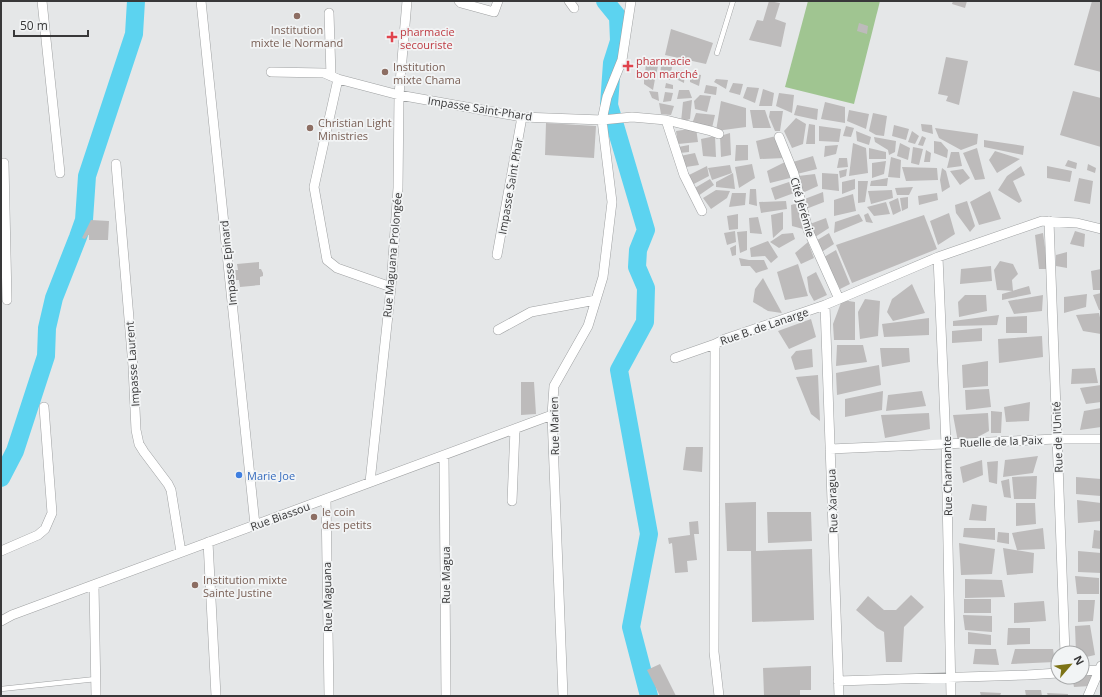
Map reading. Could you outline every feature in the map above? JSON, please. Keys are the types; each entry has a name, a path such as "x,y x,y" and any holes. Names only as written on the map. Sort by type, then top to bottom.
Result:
{"street":[{"path":"42,1 60,173"},
{"name":"Impasse Epinard","path":"201,1 255,525"},
{"name":"Rue Maguana Prolongée","path":"370,482 390,287 398,188 398,95 406,1"},
{"path":"459,1 461,3 494,12 498,1"},
{"name":"Rue Marien","path":"563,696 552,414 554,386 588,326 603,278 612,202 602,120 607,97 622,60 631,1"},
{"path":"329,13 334,78 314,187 327,260 337,268 390,287"},
{"name":"Impasse Saint-Phard","path":"271,72 324,73 334,78 398,95 522,117 602,120 632,117 666,120 719,134"},
{"name":"Impasse Saint Phar","path":"497,255 522,117"},
{"path":"666,120 684,175 702,211"},
{"name":"Cité Jérémie","path":"779,137 794,174 808,230 839,299"},
{"path":"4,163 3,250 7,300"},
{"name":"Impasse Laurent","path":"116,164 133,366 136,430 139,444 171,490 181,552"},
{"name":"Rue B. de Lanarge","path":"719,696 714,652 715,344 725,339 825,305 938,257 1042,221 1077,223 1101,230"},
{"name":"Rue de l'Unité","path":"1049,221 1065,645"},
{"name":"Rue Charmante","path":"938,257 946,444 950,678 952,696"},
{"path":"498,330 531,312 596,300"},
{"name":"Rue Xaragua","path":"825,305 838,696"},
{"path":"675,358 715,344"},
{"path":"1,551 38,535 45,528 52,513 44,407"},
{"name":"Rue Biassou","path":"3,618 552,414"},
{"path":"512,501 514,429"},
{"name":"Ruelle de la Paix","path":"830,449 1057,439 1101,439"},
{"name":"Rue Magua","path":"444,455 446,696"},
{"name":"Rue Maguana","path":"326,499 329,696"},
{"path":"208,542 216,696"},
{"path":"94,584 96,696"},
{"path":"1090,670 1100,668"},
{"path":"1088,696 1100,668"},
{"path":"838,681 1050,673"}],"lane":[{"path":"717,53 733,1"},
{"path":"1,689 96,680"}],"green space":[{"path":"808,1 880,1 854,104 785,87"}],"building":[{"path":"769,1 780,3 775,19 786,23 781,47 749,40 757,20 763,21"},
{"path":"953,1 967,1 965,8 952,4"},
{"path":"1092,1 1101,1 1101,72 1074,65"},
{"path":"859,23 868,26 867,34 857,31"},
{"path":"671,29 713,43 706,64 665,55"},
{"path":"946,57 968,61 959,105 946,101 948,96 938,94"},
{"path":"646,62 659,62 656,75 645,74"},
{"path":"661,66 672,67 670,80 660,77"},
{"path":"677,70 685,71 684,83 676,79"},
{"path":"690,73 701,75 699,86 690,82"},
{"path":"644,75 655,79 653,90 644,84"},
{"path":"716,79 728,80 726,89 714,82"},
{"path":"666,83 673,85 673,89 665,88"},
{"path":"733,83 743,84 740,95 729,92"},
{"path":"706,85 717,87 716,95 704,93"},
{"path":"747,87 759,88 755,103 743,98"},
{"path":"763,89 774,93 772,106 759,106"},
{"path":"679,90 689,90 692,98 677,99"},
{"path":"649,91 658,92 659,101 652,98"},
{"path":"1073,91 1101,98 1101,147 1060,135"},
{"path":"665,92 673,93 671,101 663,102"},
{"path":"779,93 794,95 792,113 776,106"},
{"path":"700,95 711,96 707,112 695,109 694,101"},
{"path":"692,100 690,119 681,122 683,102"},
{"path":"721,101 746,108 746,127 716,131"},
{"path":"825,102 845,107 845,123 821,119"},
{"path":"659,103 674,106 671,115 661,114"},
{"path":"797,105 818,109 817,120 794,115"},
{"path":"750,110 765,110 771,128 753,128"},
{"path":"849,110 869,114 866,129 847,121"},
{"path":"770,111 783,111 780,131 775,131 769,117"},
{"path":"696,113 715,115 712,128 692,124"},
{"path":"873,113 887,116 884,136 876,135 869,131"},
{"path":"796,118 806,124 803,144 792,148 784,131"},
{"path":"546,123 596,126 594,158 545,155"},
{"path":"809,124 815,125 815,144 806,144"},
{"path":"921,124 932,125 933,134 922,131"},
{"path":"894,125 909,129 906,140 892,136"},
{"path":"819,126 841,129 839,142 819,141"},
{"path":"846,126 854,128 851,137 843,136"},
{"path":"696,128 698,142 678,144 676,131"},
{"path":"935,128 978,134 977,144 961,150 939,138"},
{"path":"856,131 871,137 869,145 857,141"},
{"path":"912,131 919,136 915,144 908,142"},
{"path":"730,133 731,155 721,157 720,136"},
{"path":"715,136 716,157 703,156 701,139"},
{"path":"776,136 785,158 760,159 756,141"},
{"path":"922,136 926,138 923,146 918,145"},
{"path":"874,137 896,141 895,152 889,155 888,150 875,142"},
{"path":"984,140 1024,146 1023,155 984,147"},
{"path":"934,141 941,142 948,150 947,158 934,153"},
{"path":"853,143 866,148 868,173 849,176"},
{"path":"900,143 910,148 908,160 897,156"},
{"path":"689,145 689,152 680,153 678,147"},
{"path":"736,145 748,145 748,160 735,161"},
{"path":"838,145 836,154 824,157 825,146"},
{"path":"913,147 923,149 919,165 911,163"},
{"path":"869,148 886,152 886,159 869,159"},
{"path":"977,148 985,179 975,180 963,153"},
{"path":"926,150 931,153 930,162 924,162"},
{"path":"995,151 1020,159 997,173 989,160"},
{"path":"951,152 959,152 962,166 947,168"},
{"path":"695,153 699,165 686,167 680,156"},
{"path":"813,156 817,169 797,174 793,162"},
{"path":"891,157 901,160 900,178 888,177"},
{"path":"839,158 847,158 848,167 837,168"},
{"path":"1068,160 1077,163 1076,169 1065,166"},
{"path":"886,161 884,174 872,178 872,163"},
{"path":"785,162 790,178 770,183 767,171"},
{"path":"752,164 755,178 739,188 735,167"},
{"path":"1088,164 1096,168 1095,173 1087,170"},
{"path":"730,165 732,173 712,180 708,168"},
{"path":"707,166 709,176 690,186 687,176"},
{"path":"1021,166 1025,175 1013,181 1022,201 1019,203 998,190 1007,176"},
{"path":"1047,166 1072,171 1070,182 1047,178"},
{"path":"902,167 937,168 938,180 906,181"},
{"path":"942,168 946,171 950,187 942,192 940,180"},
{"path":"847,169 846,176 840,178 839,171"},
{"path":"963,169 970,178 960,185 950,171"},
{"path":"733,173 735,189 716,187 716,182"},
{"path":"822,173 838,174 839,191 822,189"},
{"path":"815,174 818,186 800,194 798,176"},
{"path":"888,178 887,186 870,186 871,181"},
{"path":"1079,178 1093,181 1090,204 1074,201"},
{"path":"710,179 714,185 698,196 693,189"},
{"path":"855,179 855,189 842,194 842,182"},
{"path":"792,181 794,193 775,200 771,188"},
{"path":"858,181 868,181 865,202 858,203"},
{"path":"913,187 909,195 897,195 895,188"},
{"path":"750,189 756,189 757,206 749,204"},
{"path":"716,190 730,191 727,198 711,209 703,198"},
{"path":"892,190 893,198 871,204 868,191"},
{"path":"990,191 1001,219 979,225 970,202"},
{"path":"823,192 824,202 806,209 802,200"},
{"path":"732,193 746,193 745,205 729,207"},
{"path":"937,193 938,200 919,205 918,196"},
{"path":"853,194 856,211 834,216 834,200"},
{"path":"908,197 908,208 902,211 900,198"},
{"path":"898,198 901,211 893,215 889,202"},
{"path":"786,201 787,209 761,213 759,202"},
{"path":"967,201 975,226 970,232 956,213 955,205"},
{"path":"886,202 890,214 874,216 867,207"},
{"path":"798,203 803,229 792,226 791,205"},
{"path":"783,212 783,229 773,238 771,215"},
{"path":"868,213 873,223 866,222 864,215"},
{"path":"949,213 955,234 938,245 930,221"},
{"path":"738,214 738,229 729,230 727,216"},
{"path":"859,214 863,221 834,233 835,222"},
{"path":"924,215 937,249 852,283 836,245"},
{"path":"758,217 762,234 750,233 749,218"},
{"path":"826,218 829,228 812,239 810,224"},
{"path":"91,220 109,221 108,240 89,240 89,235 85,239 82,238"},
{"path":"735,231 736,242 727,245 724,233"},
{"path":"747,231 747,250 740,253 737,232"},
{"path":"1075,231 1085,234 1084,247 1070,244"},
{"path":"793,233 795,239 779,248 770,242 782,234"},
{"path":"829,233 834,244 820,253 814,242"},
{"path":"1043,233 1048,269 1039,269 1035,235"},
{"path":"768,241 778,257 771,263 765,256 751,257 750,248"},
{"path":"808,242 814,258 801,264 795,253"},
{"path":"736,245 736,255 732,256 730,248"},
{"path":"836,250 850,284 840,289 824,257"},
{"path":"1067,252 1067,268 1056,266 1056,255"},
{"path":"739,258 764,260 768,269 756,273 750,266 741,266"},
{"path":"1000,261 1013,264 1018,274 1012,280 1013,291 997,290 994,270"},
{"path":"259,262 259,269 261,269 263,273 263,276 260,277 260,285 240,287 239,280 236,280 235,270 238,270 237,264"},
{"path":"798,264 808,296 785,300 777,272"},
{"path":"991,266 992,281 960,284 961,269"},
{"path":"1101,269 1101,290 1093,290 1091,271"},
{"path":"816,272 827,295 814,301 809,292 807,277"},
{"path":"763,278 782,313 768,311 753,302 755,289"},
{"path":"912,284 925,313 893,321 887,312 892,299"},
{"path":"1029,286 1031,294 1002,300 1002,294"},
{"path":"1101,293 1101,310 1099,310 1093,295"},
{"path":"1087,294 1086,307 1064,313 1064,297"},
{"path":"965,295 986,295 987,311 959,317 958,302"},
{"path":"1043,295 1042,311 1014,314 1008,301"},
{"path":"865,299 880,301 878,336 860,339 858,312"},
{"path":"842,300 855,302 855,340 834,340 833,324"},
{"path":"1099,313 1101,334 1083,331 1076,315"},
{"path":"999,315 997,325 953,326 953,321"},
{"path":"1027,316 1027,333 1006,333 1006,317"},
{"path":"929,318 929,335 884,337 882,324"},
{"path":"811,319 816,337 789,349 778,331"},
{"path":"982,328 982,341 952,343 952,331"},
{"path":"1042,336 1043,357 999,363 998,339"},
{"path":"837,345 863,345 867,362 836,366"},
{"path":"880,348 909,348 910,362 882,367"},
{"path":"812,349 813,367 795,370 791,357 796,351"},
{"path":"988,361 988,386 963,388 962,365"},
{"path":"879,365 881,385 837,395 836,373"},
{"path":"1095,368 1098,383 1071,384 1072,369"},
{"path":"818,375 820,421 811,414 796,377"},
{"path":"521,382 534,382 536,414 521,415"},
{"path":"1101,385 1101,402 1086,404 1080,388"},
{"path":"989,389 991,407 966,410 965,390"},
{"path":"883,391 882,410 845,417 845,399"},
{"path":"922,391 926,406 886,411 888,395"},
{"path":"1030,402 1029,421 1006,422 1004,407"},
{"path":"1101,408 1101,427 1080,430 1084,411"},
{"path":"991,411 1002,412 1001,433 991,433"},
{"path":"929,413 930,429 885,438 881,415"},
{"path":"988,413 989,431 959,447 953,415"},
{"path":"686,447 703,447 702,472 683,470"},
{"path":"1038,456 1033,473 1003,477 1005,460"},
{"path":"982,460 983,475 963,483 960,467"},
{"path":"998,461 997,484 989,482 987,462"},
{"path":"1037,476 1036,499 1014,499 1012,477"},
{"path":"1076,477 1101,479 1101,496 1076,494"},
{"path":"1009,479 1011,498 1004,497 1001,481"},
{"path":"1077,500 1101,503 1101,521 1078,523"},
{"path":"756,502 756,551 812,549 814,620 752,622 751,551 727,551 725,503"},
{"path":"1016,503 1035,503 1036,524 1016,526"},
{"path":"972,504 987,506 986,521 969,520"},
{"path":"767,512 811,512 812,541 768,543"},
{"path":"698,521 699,534 694,534 697,560 687,561 688,572 675,573 672,543 669,544 668,538 690,535 689,522"},
{"path":"964,528 995,528 995,540 963,537"},
{"path":"1043,528 1045,549 1017,550 1012,533"},
{"path":"1094,530 1101,531 1101,549 1092,548"},
{"path":"998,532 1009,533 1009,544 997,542"},
{"path":"959,543 995,549 992,574 961,575"},
{"path":"1003,548 1034,553 1033,573 1007,575"},
{"path":"1078,551 1101,553 1101,573 1078,572"},
{"path":"1075,576 1099,578 1099,594 1077,594"},
{"path":"965,579 1002,580 1005,597 965,598"},
{"path":"911,595 924,607 904,627 902,662 886,662 884,632 856,610 868,596 884,610 896,610"},
{"path":"964,599 991,599 991,613 964,613"},
{"path":"1078,600 1095,600 1093,621 1078,622"},
{"path":"1044,601 1046,621 1014,623 1014,603"},
{"path":"963,615 992,616 992,632 965,630"},
{"path":"1090,625 1095,655 1090,656 1090,645 1076,645 1075,626"},
{"path":"1008,628 1030,628 1030,644 1007,645"},
{"path":"968,632 991,635 991,645 968,644"},
{"path":"975,649 996,649 999,665 973,664"},
{"path":"1015,649 1050,649 1050,662 1011,664"},
{"path":"660,664 676,696 660,696 647,670"},
{"path":"811,666 811,690 800,690 800,696 764,696 763,668"},
{"path":"1090,674 1092,674 1090,686 1074,687 1074,685 1090,685"},
{"path":"1025,690 1041,690 1042,696 1026,696"},
{"path":"980,692 1001,693 1000,696 981,696"},
{"path":"1047,693 1068,694 1068,696 1048,696"}],"waterway":[{"path":"1,478 15,451 46,356 47,328 54,298 84,220 87,176 134,34 136,1"},
{"path":"605,1 618,17 619,41 612,63 609,105 646,230 638,250 637,267 646,288 645,322 619,370 649,534 631,627 649,696"}],"place":[{"name":"Institution mixte le Normand","path":"297,16"},
{"name":"pharmacie secouriste","path":"392,37"},
{"name":"pharmacie bon marché","path":"628,66"},
{"name":"Institution mixte Chama","path":"385,72"},
{"name":"Christian Light Ministries","path":"310,128"},
{"name":"Marie Joe","path":"239,475"},
{"name":"le coin des petits","path":"314,517"},
{"name":"Institution mixte Sainte Justine","path":"195,585"}]}
